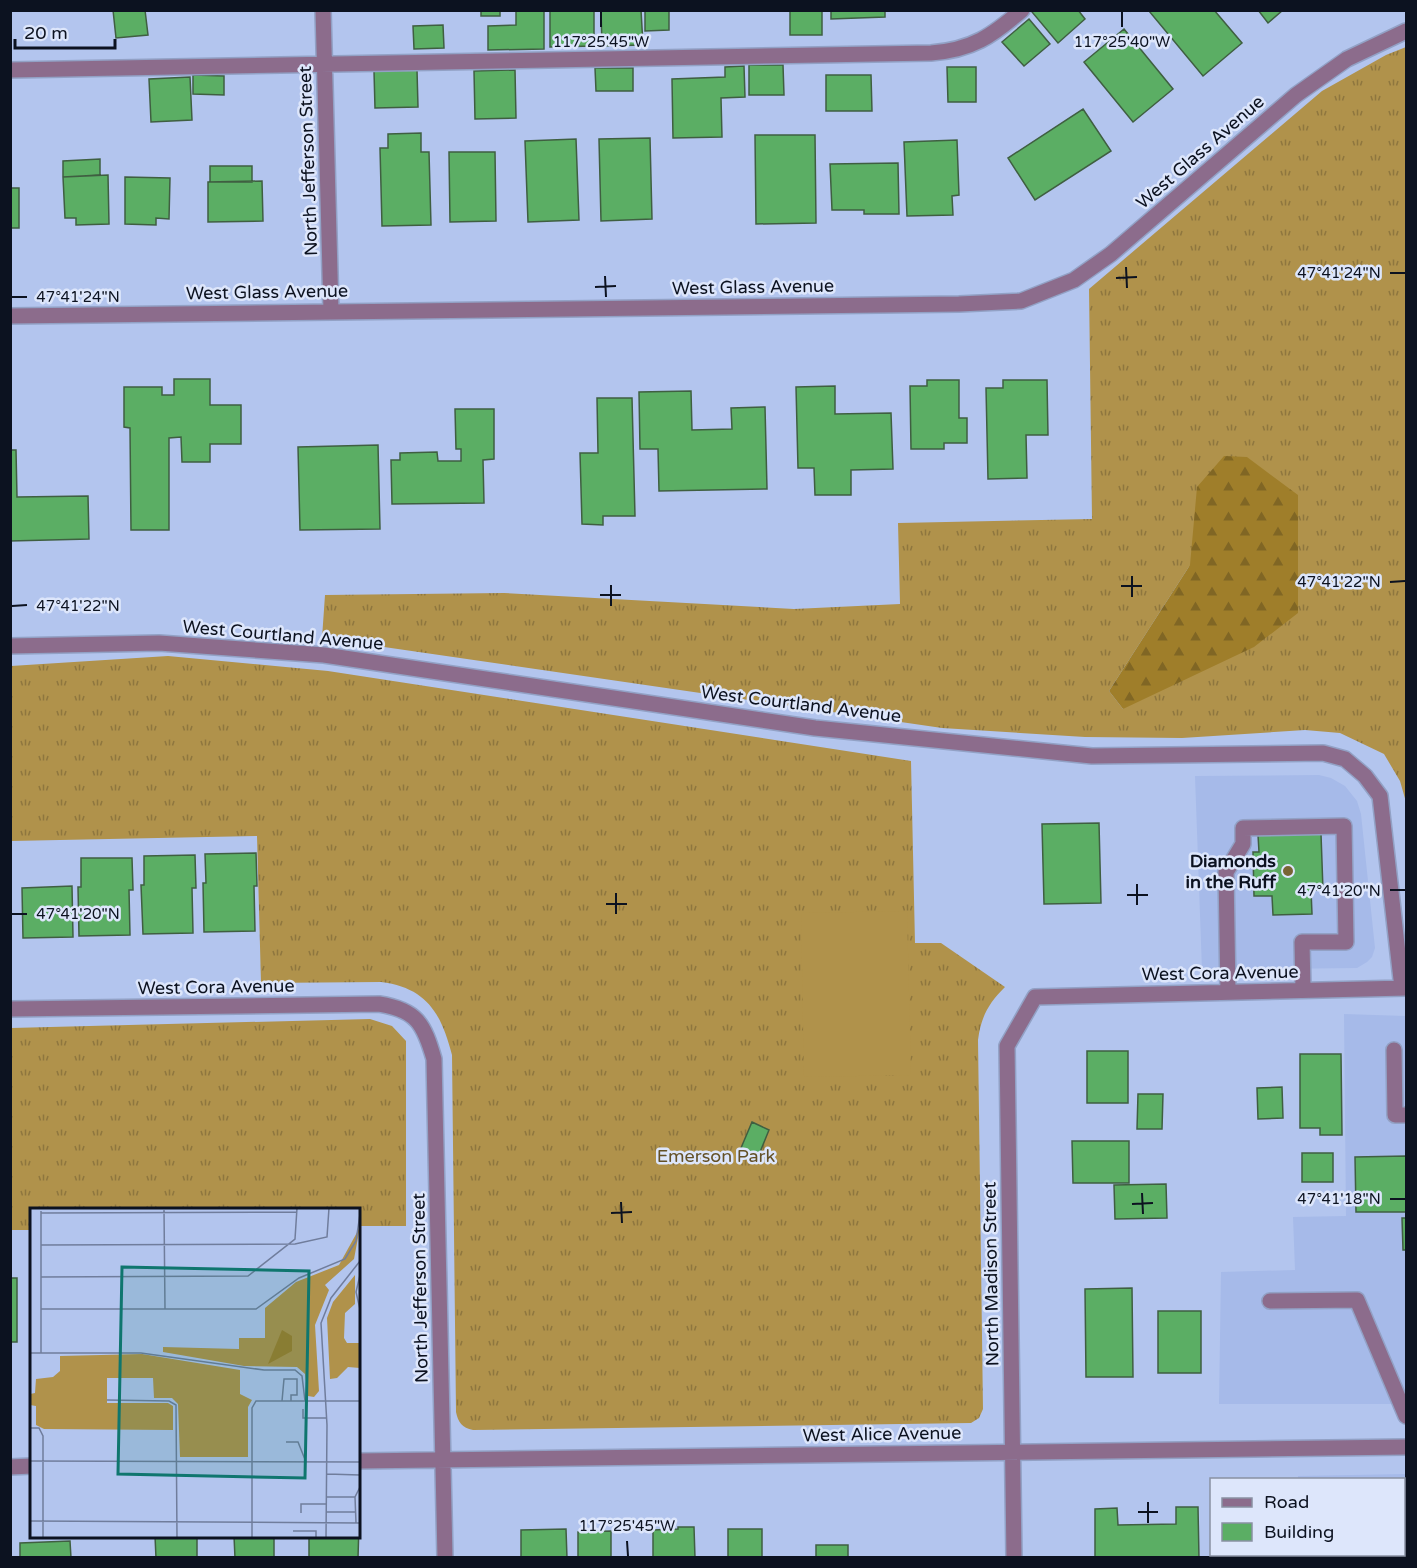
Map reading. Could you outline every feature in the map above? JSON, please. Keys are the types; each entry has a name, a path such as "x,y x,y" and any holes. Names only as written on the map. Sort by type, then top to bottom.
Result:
{"street":[{"name":"North Jefferson Street","path":"323,10 332,311"},
{"path":"10,70 944,52 973,45 988,38 1022,10"},
{"name":"West Glass Avenue","path":"10,315 959,304 1021,300 1074,280 1111,255 1296,95 1347,59 1407,31"},
{"name":"West Courtland Avenue","path":"10,646 159,644 324,655 814,728 1092,756 1323,753 1345,759 1365,776 1380,796 1404,988"},
{"path":"1228,992 1226,872 1243,844 1243,828 1344,826 1346,942 1302,942 1303,990"},
{"name":"West Cora Avenue","path":"1035,997 1404,988"},
{"name":"North Madison Street","path":"1014,1557 1007,1046 1035,997"},
{"name":"West Cora Avenue","path":"10,1009 379,1004 398,1007 418,1021"},
{"name":"North Jefferson Street","path":"418,1021 428,1038 434,1059 445,1557"},
{"path":"1394,1050 1395,1115 1407,1115"},
{"path":"1270,1302 1357,1300 1407,1416"},
{"name":"West Alice Avenue","path":"360,1461 1407,1448"},
{"path":"10,1467 30,1466"}],"shaded area":[{"path":"1319,775 1331,778 1345,786 1357,801 1361,814 1375,948 1372,957 1357,968 1202,970 1195,776"},
{"path":"1344,1014 1406,1016 1406,1404 1219,1404 1221,1272 1295,1270 1293,1217 1346,1216"},
{"path":"1406,1474 1406,1557 1298,1557 1405,1556 1405,1478 1298,1478 1298,1476"}],"green space":[{"path":"1406,47 1406,802 1400,781 1384,754 1340,733 1305,730 1182,738 1085,737 942,728 322,638 325,595 504,593 794,609 900,604 898,523 1092,519 1089,289 1322,91 1386,55","holes":["1190,565 1123,709 1109,691"]},
{"path":"1224,456 1247,457 1298,495 1298,613 1254,647 1123,709 1109,691 1190,565 1197,487"},
{"name":"Emerson Park","path":"168,656 328,671 911,761 915,943 941,943 1005,987 986,1011 978,1040 983,1409 979,1418 971,1423 473,1430 463,1426 456,1412 452,1055 443,1027 430,1005 410,990 381,982 261,983 257,836 11,841 11,666"},
{"path":"907,911 911,1075 804,1077 801,913"},
{"path":"370,1019 392,1026 406,1041 406,1226 360,1226 360,1208 30,1208 30,1230 11,1230 11,1028"}],"building":[{"path":"113,10 145,10 148,35 116,38"},
{"path":"481,10 500,10 500,16 481,16"},
{"path":"516,10 544,10 544,49 488,50 488,26 516,25"},
{"path":"550,10 594,10 594,46 550,47"},
{"path":"601,10 641,10 643,45 602,46"},
{"path":"645,10 669,10 669,30 645,31"},
{"path":"790,10 822,10 822,35 790,35"},
{"path":"831,10 885,10 885,17 831,19"},
{"path":"1033,10 1078,10 1085,19 1058,43 1032,12"},
{"path":"1214,10 1242,43 1203,76 1149,11"},
{"path":"1258,10 1283,10 1268,23"},
{"path":"1029,19 1050,44 1024,66 1002,42"},
{"path":"443,25 444,48 414,49 413,26"},
{"path":"1124,29 1173,89 1133,122 1084,62"},
{"path":"749,65 783,65 784,95 749,95"},
{"path":"744,66 745,97 721,98 722,137 673,138 672,79 725,77 725,67"},
{"path":"947,67 976,67 976,102 948,102"},
{"path":"595,68 633,68 633,91 596,91"},
{"path":"417,70 418,107 375,108 374,71"},
{"path":"515,70 516,118 475,119 474,71"},
{"path":"193,75 224,76 224,95 193,94"},
{"path":"826,75 871,75 872,111 826,111"},
{"path":"190,77 192,120 151,122 149,79"},
{"path":"1083,109 1111,151 1035,200 1008,158"},
{"path":"421,133 421,152 429,152 431,225 382,226 380,148 388,148 388,134"},
{"path":"755,135 815,135 816,223 756,224"},
{"path":"650,138 652,219 601,221 599,139"},
{"path":"576,139 579,220 528,222 525,141"},
{"path":"957,140 959,195 952,196 953,215 907,216 904,142"},
{"path":"449,152 495,152 496,221 450,222"},
{"path":"100,159 100,175 63,177 63,161"},
{"path":"898,163 899,214 864,214 864,210 832,210 830,164"},
{"path":"210,166 252,166 252,182 210,182"},
{"path":"108,175 109,224 76,225 76,218 65,218 63,177"},
{"path":"125,177 170,178 169,219 156,218 156,225 125,224"},
{"path":"262,181 263,221 208,222 208,182"},
{"path":"10,188 19,188 19,228 10,228"},
{"path":"174,379 210,379 210,405 241,405 241,444 210,444 210,462 182,462 181,437 169,438 169,530 131,530 130,428 124,427 124,387 162,387 162,395 174,395"},
{"path":"927,380 959,380 959,418 967,418 967,443 944,443 944,449 911,449 910,386 927,386"},
{"path":"1003,380 1047,380 1048,435 1026,435 1027,478 988,479 986,388 1003,388"},
{"path":"835,386 835,414 891,413 893,469 851,470 851,495 815,495 814,468 798,468 796,387"},
{"path":"691,391 692,430 732,429 731,408 765,407 767,489 659,491 658,449 640,449 639,392"},
{"path":"597,398 632,398 635,516 603,516 603,525 582,524 580,453 598,453"},
{"path":"455,409 494,409 494,459 483,460 484,503 392,504 391,460 400,460 400,453 437,452 438,461 461,461 461,449 456,449"},
{"path":"378,445 380,529 300,530 298,447"},
{"path":"10,450 16,450 17,497 88,496 89,539 10,541"},
{"path":"1099,823 1101,903 1044,904 1042,824"},
{"name":"Diamonds in the Ruff","path":"1321,834 1323,890 1311,890 1312,914 1273,915 1272,896 1254,896 1253,852 1259,852 1258,835"},
{"path":"256,853 255,931 204,932 205,854"},
{"path":"195,855 196,888 192,888 193,933 143,934 141,885 144,885 144,856"},
{"path":"81,858 132,858 133,890 129,890 130,935 79,936 78,887 81,887"},
{"path":"72,886 73,937 23,938 22,888"},
{"path":"1087,1051 1128,1051 1128,1103 1087,1103"},
{"path":"1300,1054 1341,1054 1342,1135 1320,1135 1320,1128 1300,1128"},
{"path":"1282,1087 1283,1118 1258,1119 1257,1088"},
{"path":"1138,1094 1163,1094 1162,1129 1137,1129"},
{"path":"752,1122 769,1130 756,1162 738,1155"},
{"path":"1072,1141 1129,1141 1129,1183 1073,1183"},
{"path":"1302,1153 1333,1153 1333,1182 1302,1182"},
{"path":"1406,1156 1406,1212 1356,1212 1355,1157"},
{"path":"1166,1184 1167,1218 1115,1219 1114,1185"},
{"path":"1402,1218 1406,1218 1406,1250 1403,1250"},
{"path":"10,1278 17,1278 17,1342 10,1342"},
{"path":"1132,1288 1133,1377 1086,1377 1085,1289"},
{"path":"1158,1311 1201,1311 1201,1373 1158,1373"},
{"path":"1176,1507 1198,1507 1199,1558 1095,1558 1095,1509 1117,1508 1118,1525 1176,1524"},
{"path":"678,1527 694,1527 695,1558 653,1558 653,1530 678,1529"},
{"path":"566,1529 567,1558 521,1558 521,1530"},
{"path":"728,1529 762,1529 762,1558 728,1558"},
{"path":"611,1531 611,1558 578,1558 578,1532"},
{"path":"155,1538 197,1538 197,1558 156,1558"},
{"path":"234,1538 274,1538 274,1558 235,1558"},
{"path":"309,1538 359,1538 358,1558 309,1558"},
{"path":"70,1541 71,1558 20,1558 20,1543"},
{"path":"816,1545 848,1545 848,1558 816,1558"}],"place":[{"name":"Diamonds in the Ruff","path":"1288,871"}]}
